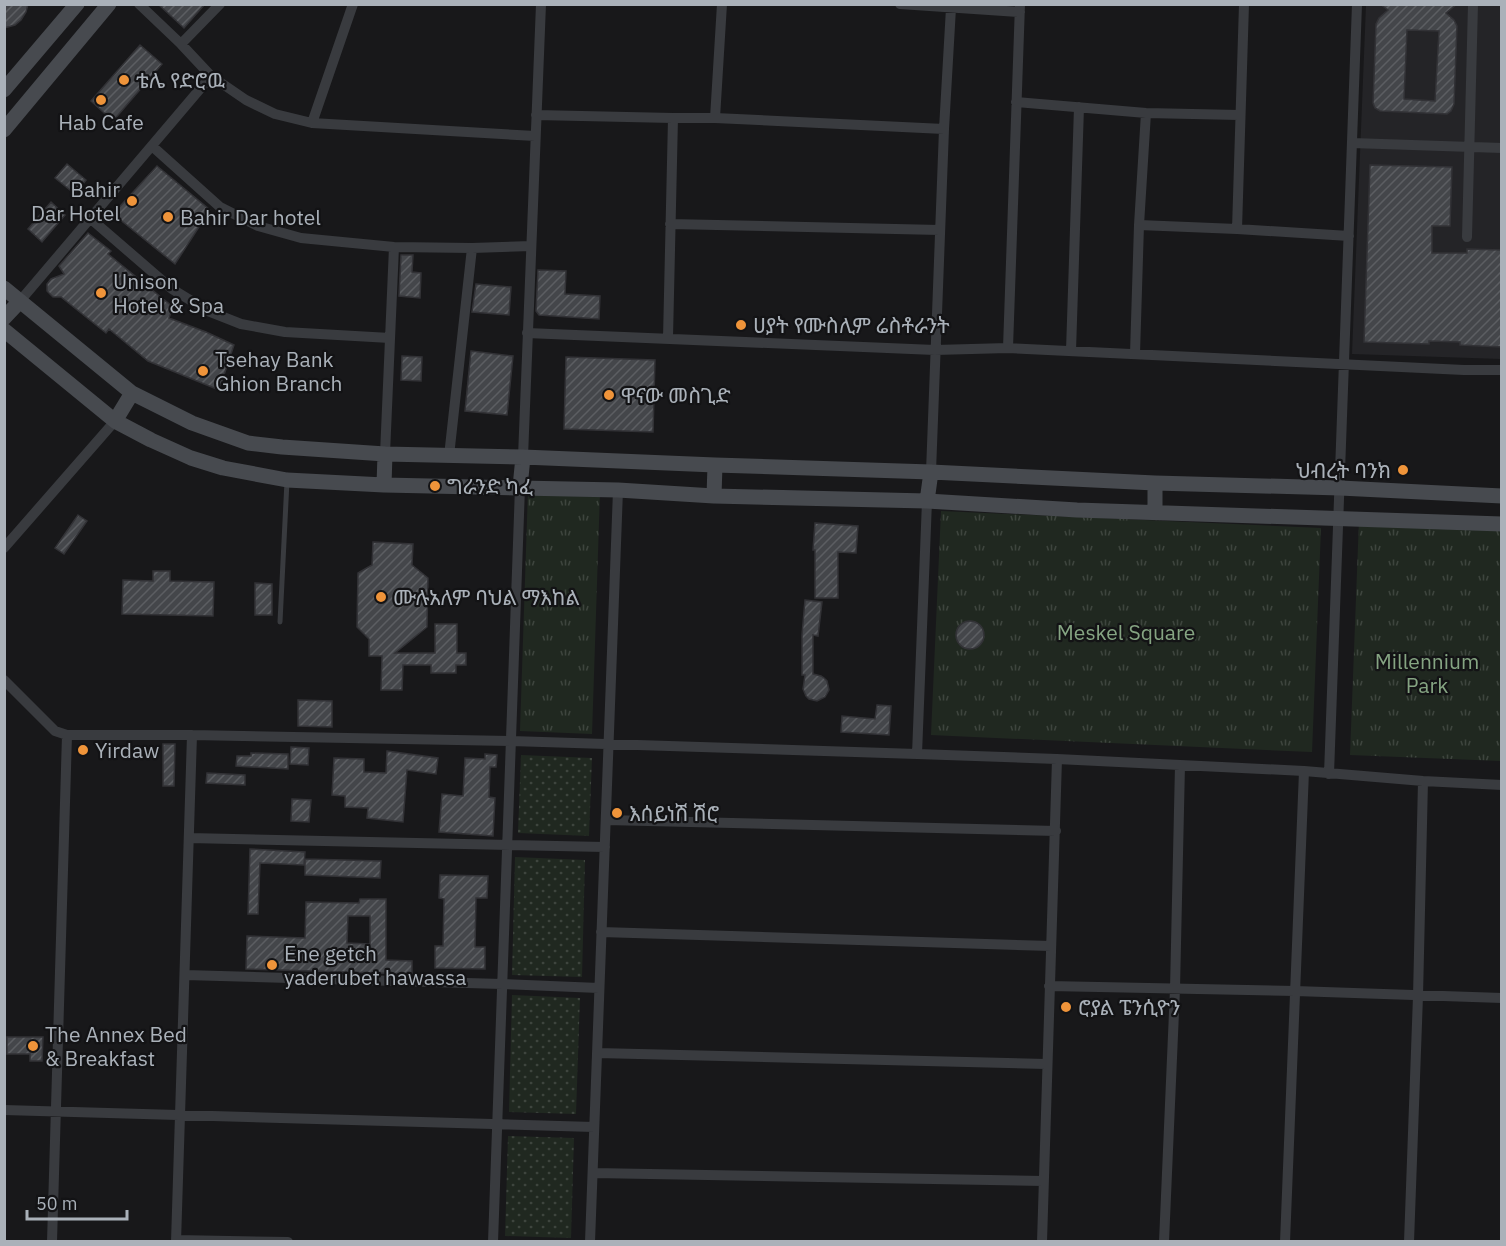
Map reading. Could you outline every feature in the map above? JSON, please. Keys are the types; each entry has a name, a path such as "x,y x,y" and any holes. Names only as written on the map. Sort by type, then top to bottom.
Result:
{"street":[{"path":"4,90 77,4"},
{"path":"4,130 109,4"},
{"path":"139,4 211,76 246,100 275,114 312,123 535,136"},
{"path":"181,44 220,4"},
{"path":"312,123 353,4"},
{"path":"493,1242 520,488 541,4"},
{"path":"715,118 722,4"},
{"path":"900,4 951,8 1020,8 1008,348"},
{"path":"1237,229 1244,4"},
{"path":"1329,774 1357,4"},
{"path":"1467,237 1473,4"},
{"path":"917,754 951,8"},
{"path":"4,318 211,76"},
{"path":"1016,102 1146,113 1239,115"},
{"path":"1071,351 1079,106"},
{"path":"1135,354 1138,225 1146,113"},
{"path":"536,115 715,118 944,129"},
{"path":"668,338 673,118"},
{"path":"1352,143 1502,148"},
{"path":"152,146 220,207 258,226 301,238 394,247 531,246"},
{"path":"91,219 172,289 208,310 241,324 285,332 390,338"},
{"path":"670,224 940,230"},
{"path":"1138,225 1349,236"},
{"path":"384,485 394,247"},
{"path":"449,456 472,248"},
{"path":"4,288 132,393 192,423 248,443 385,454 931,472 1502,496"},
{"path":"4,330 115,421 192,458 223,468 287,480 384,485 618,490 714,496 927,501 1077,510 1502,524"},
{"path":"527,333 935,350 1008,348 1502,370"},
{"path":"4,548 115,421 132,393"},
{"path":"590,1242 619,462"},
{"path":"714,496 715,465"},
{"path":"1155,483 1155,513"},
{"path":"4,680 55,731 67,735 511,741 917,754 1304,771 1502,785"},
{"path":"52,1242 67,735"},
{"path":"192,735 176,1241 288,1242"},
{"path":"1042,1242 1057,759"},
{"path":"1164,1242 1175,989 1180,765"},
{"path":"1285,1242 1304,771"},
{"path":"1409,1242 1423,781"},
{"path":"606,820 1056,831"},
{"path":"189,838 605,847"},
{"path":"602,932 1051,945"},
{"path":"185,975 599,988"},
{"path":"1049,986 1502,998"},
{"path":"597,1053 1046,1064"},
{"path":"4,1110 594,1127"},
{"path":"593,1173 1043,1181"}],"lane":[{"path":"280,622 287,480"}],"shaded area":[{"path":"1366,5 1501,5 1501,359 1352,354"}],"green space":[{"path":"528,490 600,492 592,734 520,731"},
{"name":"Meskel Square","path":"941,511 1321,528 1312,752 931,735"},
{"name":"Millennium Park","path":"1359,520 1501,526 1501,761 1350,755"},
{"path":"521,755 592,758 589,836 518,833"},
{"path":"515,857 585,860 582,977 512,975"},
{"path":"512,995 580,998 576,1114 509,1112"},
{"path":"508,1136 574,1138 571,1238 505,1236"}],"building":[{"path":"4,4 28,4 21,20 15,25 4,28"},
{"path":"158,4 205,4 184,28"},
{"path":"1380,4 1457,4 1446,13 1457,26 1454,104 1447,114 1380,111 1375,108 1373,103 1376,24 1388,10","holes":["1407,30 1439,31 1435,101 1404,99"]},
{"path":"140,45 162,64 113,121 91,101"},
{"path":"67,164 86,180 75,194 55,178"},
{"path":"1370,165 1452,167 1450,226 1432,226 1432,253 1467,253 1467,249 1502,250 1502,347 1460,345 1460,342 1429,341 1429,344 1364,342"},
{"path":"157,166 210,210 175,264 113,214"},
{"path":"51,202 65,215 42,242 28,229"},
{"path":"88,233 111,251 108,254 173,307 169,318 234,345 219,390 148,361 109,329 106,333 61,297 53,297 47,291 47,284 51,279 64,274 59,266"},
{"path":"401,255 413,255 412,272 421,273 420,298 399,296"},
{"path":"538,270 566,271 565,294 600,296 599,319 539,315 536,311"},
{"path":"476,284 511,287 509,315 472,312"},
{"path":"471,351 513,356 507,415 465,411"},
{"path":"402,356 422,357 421,381 401,380"},
{"name":"ዋናው መስጊድ","path":"566,357 655,360 653,432 564,429"},
{"path":"78,515 87,521 64,554 55,548"},
{"path":"815,523 858,526 856,553 838,552 838,598 815,598 815,550 813,550"},
{"path":"373,542 413,544 412,565 428,578 427,627 395,653 435,653 435,624 457,624 457,653 466,653 466,665 456,665 456,673 431,673 431,665 403,665 402,690 381,690 382,656 369,656 369,639 357,627 358,573 372,565"},
{"path":"153,571 170,571 170,581 214,582 213,616 122,614 123,580 153,581"},
{"path":"255,583 272,584 272,615 255,615"},
{"path":"805,600 822,602 818,636 813,635 813,674 827,681 829,690 825,697 817,701 809,699 803,689 805,675 802,675 802,635"},
{"path":"970,621 980,625 984,635 980,645 970,649 960,645 956,635 960,625"},
{"path":"298,700 332,701 332,727 298,726"},
{"path":"877,705 891,706 889,735 841,732 842,716 875,719"},
{"path":"163,744 175,744 174,786 163,786"},
{"path":"291,747 309,748 308,765 290,764"},
{"path":"387,751 438,758 436,774 407,770 403,822 367,818 368,808 345,807 345,796 332,795 334,758 364,759 364,772 386,773"},
{"path":"251,753 288,754 288,769 236,766 237,756 251,756"},
{"path":"485,754 497,755 496,767 490,767 489,797 495,798 493,836 439,832 442,794 463,796 465,758 485,759"},
{"path":"207,773 245,775 245,785 206,783"},
{"path":"292,799 311,800 309,822 291,821"},
{"path":"250,849 305,852 304,865 260,863 258,914 248,914"},
{"path":"305,859 381,861 380,878 305,875"},
{"path":"440,875 488,876 487,898 476,898 475,947 485,947 485,969 435,968 435,946 443,946 444,899 439,898"},
{"path":"360,899 386,899 386,960 412,961 412,974 246,969 247,936 305,938 306,902 359,903","holes":["348,916 370,916 370,944 347,943"]},
{"path":"7,1037 43,1037 42,1061 30,1061 30,1054 7,1054"}],"place":[{"name":"ቴሌ የድሮዉ","path":"124,80"},
{"name":"Hab Cafe","path":"101,100"},
{"name":"Bahir Dar Hotel","path":"132,201"},
{"name":"Bahir Dar hotel","path":"168,217"},
{"name":"Unison Hotel & Spa","path":"101,293"},
{"name":"ሀያት የሙስሊም ሬስቶራንት","path":"741,325"},
{"name":"Tsehay Bank Ghion Branch","path":"203,371"},
{"name":"ዋናው መስጊድ","path":"609,395"},
{"name":"ህብረት ባንክ","path":"1403,470"},
{"name":"ግራንድ ካፈ","path":"435,486"},
{"name":"ሙሉአለም ባህል ማእከል","path":"381,597"},
{"name":"Yirdaw","path":"83,750"},
{"name":"እሰይነሽ ሽሮ","path":"617,813"},
{"name":"Ene getch yaderubet hawassa","path":"272,965"},
{"name":"ሮያል ፔንሲዮን","path":"1066,1007"},
{"name":"The Annex Bed & Breakfast","path":"33,1046"}]}
